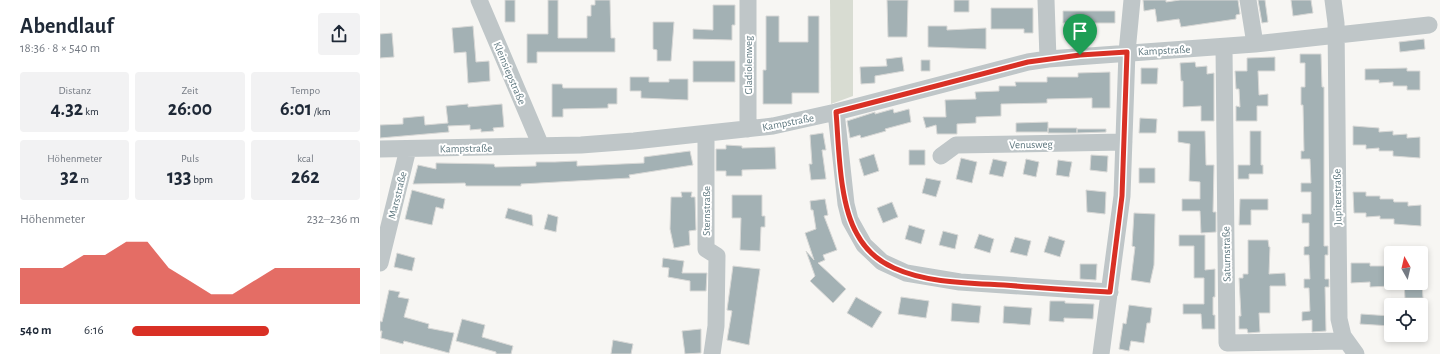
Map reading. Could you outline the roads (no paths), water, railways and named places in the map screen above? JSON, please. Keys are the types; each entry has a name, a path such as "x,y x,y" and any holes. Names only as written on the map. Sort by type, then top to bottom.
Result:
{"street":[{"name":"Kleinsiepstraße","path":"479,0 541,146"},
{"name":"Gladiolenweg","path":"748,0 748,129"},
{"path":"1046,0 1048,59"},
{"path":"1101,354 1122,196 1127,52 1132,0"},
{"path":"1248,0 1254,44"},
{"name":"Jupiterstraße","path":"1333,0 1336,36 1339,320 1340,329 1351,348"},
{"name":"Kampstraße","path":"380,149 541,146 634,141 706,134 779,125 836,112 1028,62 1048,59 1127,52 1224,47 1429,26"},
{"name":"Saturnstraße","path":"1224,47 1227,342 1351,348"},
{"path":"836,112 847,210 856,233 864,245 882,262 906,273 945,280 1110,292"},
{"name":"Sternstraße","path":"706,134 706,249 717,256 716,326 712,354"},
{"name":"Venusweg","path":"941,156 956,146 1124,142"},
{"name":"Marsstraße","path":"380,263 408,149"}]}
